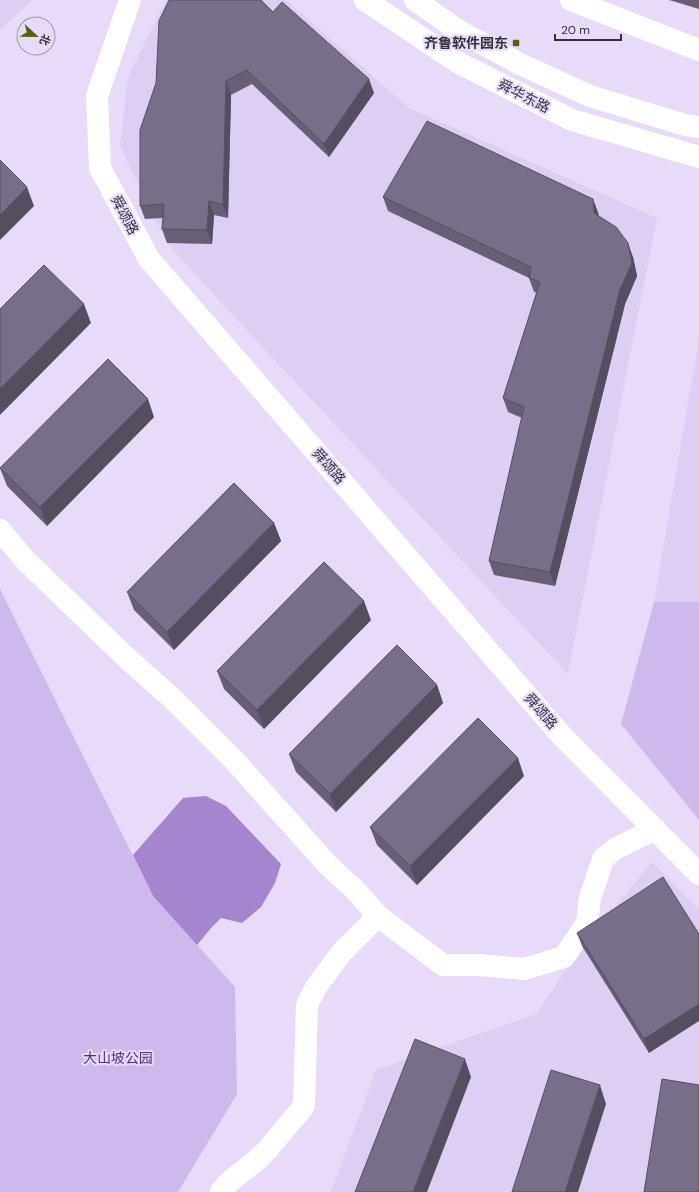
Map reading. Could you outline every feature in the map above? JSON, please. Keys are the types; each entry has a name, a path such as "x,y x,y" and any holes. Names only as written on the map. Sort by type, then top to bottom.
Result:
{"street":[{"name":"舜颂路","path":"130,0 97,96 100,168 148,258 562,736 699,874"},
{"name":"舜华东路","path":"365,0 459,63 572,120 699,157"},
{"name":"舜华东路","path":"415,0 459,31 520,64 590,96 685,125 699,127"},
{"path":"571,0 699,50"},
{"path":"0,530 26,561 129,660 174,700 232,758 327,864 357,892 378,916 443,965 479,965 524,969 564,957 587,923 590,898 603,859 615,849 654,829"},
{"path":"221,1192 228,1183 257,1160 268,1149 304,1101 306,1005 316,987 342,952 378,916"}],"shaded area":[{"path":"0,0 32,0 0,30"},
{"path":"166,0 286,0 409,108 657,218 568,674 167,243 120,146 128,77"},
{"path":"699,339 699,602 654,602"},
{"path":"206,796 226,806 281,864 275,883 261,907 242,923 221,918 197,945 153,896 133,855 183,798"},
{"path":"652,862 699,910 699,1192 331,1192 376,1070 536,1014 582,946"}],"green space":[{"name":"大山坡公园","path":"0,589 153,896 235,987 237,1094 178,1192 0,1192"},
{"path":"654,602 699,602 699,820 621,724"}],"building":[{"path":"169,0 261,0 273,12 282,2 369,79 324,144 247,70 226,81 223,205 209,201 207,230 162,229 164,204 140,206 140,130 156,83 159,21"},
{"path":"427,121 593,199 594,213 616,227 628,243 632,263 620,290 550,572 489,561 524,407 503,398 540,282 529,278 531,267 383,197"},
{"path":"0,160 27,187 0,215"},
{"path":"44,265 84,304 0,389 0,309"},
{"path":"108,359 148,399 40,507 0,468"},
{"path":"234,483 274,523 167,632 127,592"},
{"path":"324,562 364,601 257,710 217,671"},
{"path":"397,645 437,685 330,794 289,754"},
{"path":"478,718 518,758 410,866 370,827"},
{"path":"663,877 699,934 699,1004 644,1039 577,933"},
{"path":"415,1039 465,1059 413,1192 355,1192"},
{"path":"551,1070 600,1085 565,1192 512,1192"},
{"path":"662,1079 699,1085 699,1192 644,1192"}],"place":[{"name":"齐鲁软件园东","path":"516,43"}]}
